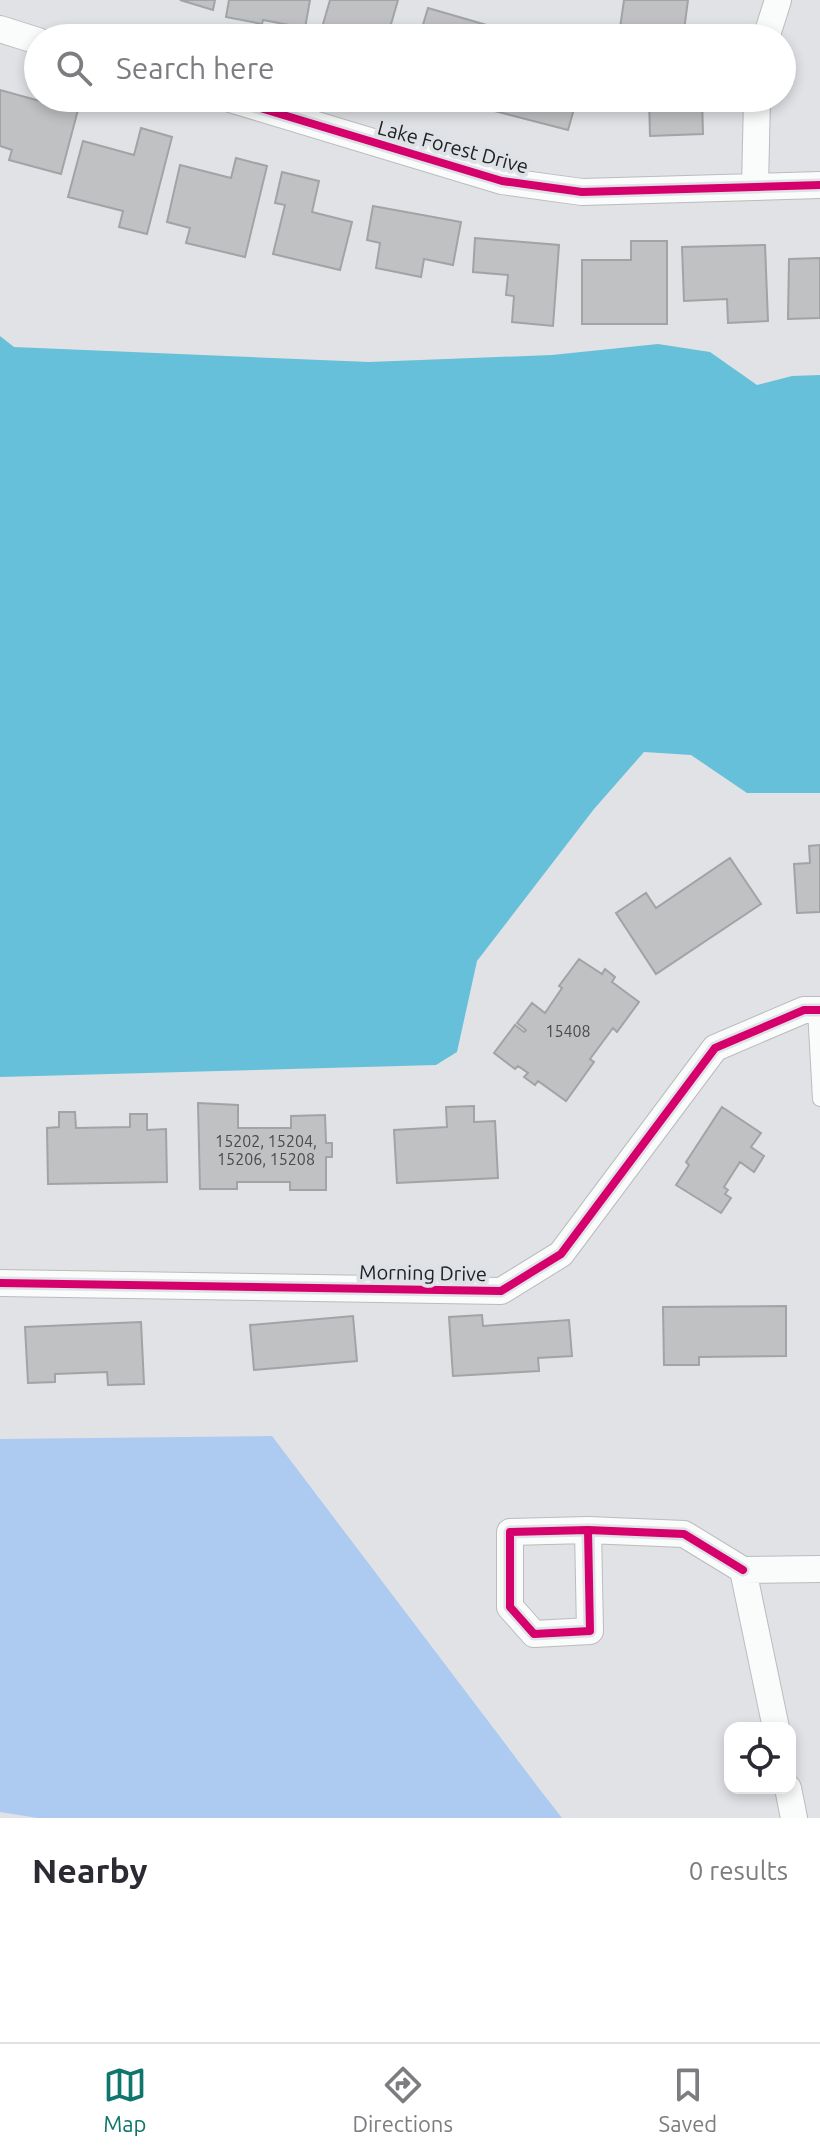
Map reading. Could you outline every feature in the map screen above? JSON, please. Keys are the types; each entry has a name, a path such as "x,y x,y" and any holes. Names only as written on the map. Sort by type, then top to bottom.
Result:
{"street":[{"path":"770,24 778,0"},
{"path":"0,29 24,37"},
{"name":"Lake Forest Drive","path":"273,112 502,181 582,192 820,185"},
{"path":"755,187 757,112"},
{"name":"Morning Drive","path":"0,1283 501,1291 561,1254 715,1048 804,1010 817,1010"},
{"path":"588,1530 590,1631 534,1634 510,1607 510,1532 588,1530 684,1534 743,1570 820,1569"},
{"path":"743,1570 775,1722"},
{"path":"789,1794 794,1818"}],"lane":[{"path":"817,1010 820,1099"}],"shaded area":[{"path":"0,336 14,347 369,362 552,355 658,344 710,352 757,385 792,376 820,375 820,793 747,793 691,755 644,752 594,809 477,961 457,1052 436,1065 0,1077"},
{"path":"272,1436 562,1818 38,1818 0,1812 0,1439"}],"building":[{"path":"180,0 215,0 213,10"},
{"path":"229,0 310,0 306,24 263,20 262,24 226,17"},
{"path":"330,0 398,0 391,24 323,24"},
{"path":"624,0 688,0 685,24 621,24"},
{"path":"428,8 483,24 423,24"},
{"path":"0,90 24,97 24,112 77,112 61,174 9,160 12,150 0,146"},
{"path":"499,112 573,112 568,130"},
{"path":"649,112 702,112 703,134 650,136"},
{"path":"141,128 172,137 147,234 119,227 123,211 68,197 83,141 134,155"},
{"path":"236,158 267,166 245,257 186,243 190,228 167,222 180,165 231,178"},
{"path":"282,172 319,181 312,212 352,222 340,270 273,254 285,205 275,203"},
{"path":"373,206 461,222 453,265 424,259 421,277 376,268 380,243 367,240"},
{"path":"475,238 559,245 553,326 512,322 514,296 506,295 508,275 473,272"},
{"path":"631,241 667,241 667,324 582,324 582,260 631,260"},
{"path":"765,245 768,321 728,323 727,299 684,301 682,247"},
{"path":"820,258 820,318 788,319 789,259"},
{"path":"820,845 820,912 797,913 794,864 810,863 809,846"},
{"path":"730,858 761,904 656,974 616,913 646,893 656,908"},
{"path":"579,959 602,974 605,969 615,977 612,982 639,1002 617,1032 613,1028 590,1059 594,1062 566,1101 538,1081 535,1085 524,1077 528,1073 518,1066 515,1069 494,1053 515,1025 524,1032 526,1030 517,1023 532,1003 545,1013 562,988 559,986"},
{"path":"198,1103 238,1105 238,1128 291,1128 291,1116 325,1115 326,1143 332,1143 332,1157 326,1157 326,1190 290,1190 290,1182 237,1182 237,1189 200,1189"},
{"path":"474,1106 474,1122 495,1121 498,1178 397,1183 394,1130 447,1127 446,1107"},
{"path":"722,1107 761,1133 751,1147 764,1156 754,1172 740,1162 724,1187 728,1190 725,1194 731,1198 721,1213 676,1185 689,1165 686,1162"},
{"path":"59,1112 75,1112 76,1128 130,1127 130,1114 147,1114 147,1130 166,1129 167,1182 48,1184 47,1128 59,1127"},
{"path":"786,1306 786,1356 699,1357 699,1365 664,1365 663,1307"},
{"path":"482,1315 483,1326 569,1320 572,1356 538,1358 539,1371 453,1376 449,1317"},
{"path":"353,1316 357,1361 254,1370 250,1325"},
{"path":"141,1322 144,1384 108,1385 107,1372 55,1374 55,1382 28,1383 25,1327"}],"cycle path":[{"path":"273,112 502,181 582,192 820,185"},
{"path":"0,1283 501,1291 561,1254 715,1048 804,1010 820,1010"},
{"path":"588,1530 590,1631 534,1634 510,1607 510,1532 588,1530 684,1534 743,1570"}]}
